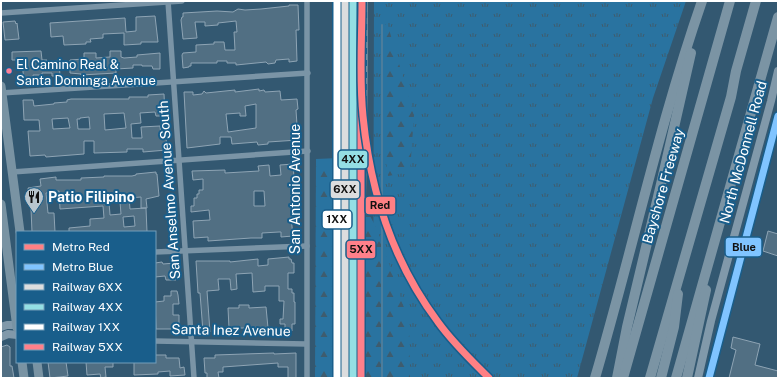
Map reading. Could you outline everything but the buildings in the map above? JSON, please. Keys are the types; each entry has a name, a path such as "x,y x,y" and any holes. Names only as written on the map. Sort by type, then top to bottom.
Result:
{"highway":[{"path":"595,378 611,324 671,96 702,1"},
{"name":"Bayshore Freeway","path":"623,378 730,1"},
{"path":"650,378 731,97 736,71 756,1"},
{"path":"617,378 627,327 692,50 697,16"},
{"path":"676,378 778,17"},
{"path":"687,378 724,206"},
{"path":"661,378 674,327 678,294 688,242"},
{"path":"600,378 611,324"}],"main road":[{"path":"1,90 3,116 20,231"},
{"path":"1,204 16,317"},
{"path":"22,363 24,378"},
{"path":"37,363 39,378"}],"street":[{"name":"San Anselmo Avenue South","path":"168,1 194,378"},
{"path":"1,12 182,1"},
{"name":"San Antonio Avenue","path":"307,1 307,378"},
{"name":"North McDonnell Road","path":"698,378 711,321 778,71"},
{"path":"1,90 173,82 308,73"},
{"path":"12,172 308,151"},
{"path":"156,252 307,246"},
{"path":"1,327 16,325"},
{"path":"1,336 8,334 16,335"},
{"name":"Santa Inez Avenue","path":"156,341 306,344"}],"green space":[{"path":"374,1 686,1 653,98 577,378 373,378"},
{"path":"386,19 414,115 410,172 388,176 381,125"},
{"path":"339,158 377,229 409,322 410,378 315,377 316,159"}],"waterway":[{"path":"382,25 382,378"}],"railway":[{"path":"357,221 358,1"},
{"path":"362,378 366,1"}],"metro line":[{"name":"Red","path":"362,1 361,73 366,144 371,171 386,224 396,250 422,299 450,337 489,378"},
{"name":"Blue","path":"709,378 778,116"}],"rail line":[{"name":"1XX","path":"337,1 337,378"},
{"name":"6XX","path":"345,1 345,378"},
{"name":"4XX","path":"353,1 353,378"},
{"name":"5XX","path":"361,1 361,378"}],"place":[{"name":"El Camino Real & Santa Dominga Avenue","path":"9,71"},
{"name":"Patio Filipino","path":"34,214"}]}
